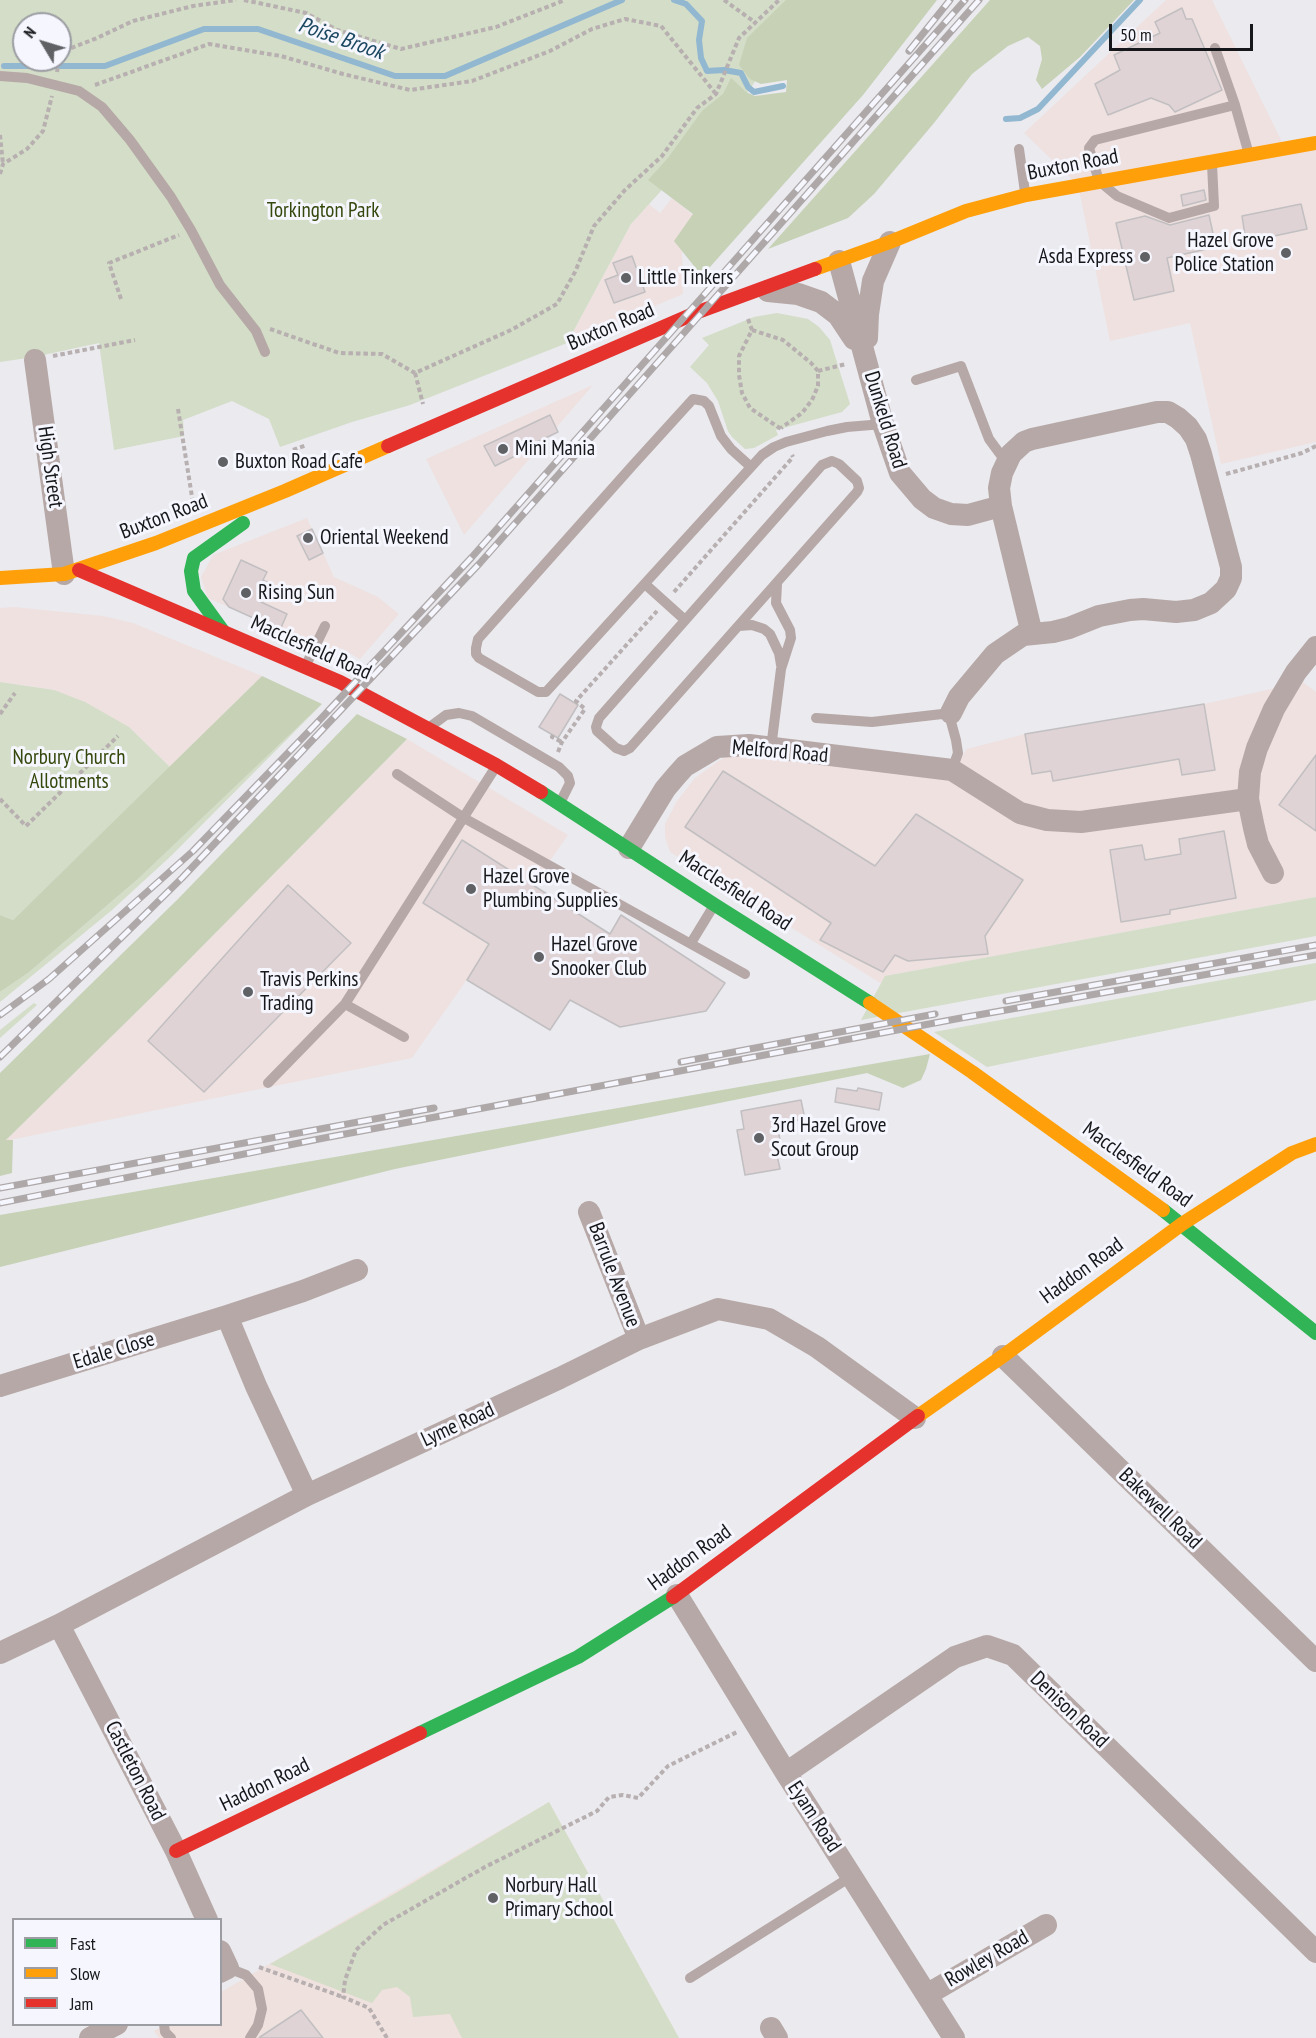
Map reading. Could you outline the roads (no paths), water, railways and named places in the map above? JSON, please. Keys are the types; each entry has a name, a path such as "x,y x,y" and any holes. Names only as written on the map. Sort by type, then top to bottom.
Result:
{"main road":[{"name":"Buxton Road","path":"72,572 197,528 698,312 848,258 966,212 1026,195 1316,143"},
{"path":"224,631 194,591 191,571 194,558 285,491"},
{"path":"0,578 72,572"},
{"name":"Macclesfield Road","path":"72,572 224,631 306,666 429,728 560,803 866,999 972,1072 1182,1224 1316,1333"},
{"name":"Haddon Road","path":"176,1851 578,1657 677,1595 1182,1224 1292,1153 1316,1144"}],"street":[{"name":"Dunkeld Road","path":"866,358 868,314 873,281 890,242"},
{"name":"Dunkeld Road","path":"848,258 866,358 883,424 900,473 922,499 933,508 951,514 968,515 1001,506"},
{"path":"848,258 873,281"},
{"name":"Dunkeld Road","path":"760,290 798,294 821,302 838,315 866,358"},
{"name":"High Street","path":"35,360 72,572"},
{"path":"951,713 959,697 995,654 1023,635 1032,634 1069,628 1100,616 1130,610 1176,612 1194,610 1219,597 1231,578 1231,567 1208,480 1196,439 1188,427 1168,412 1157,412 1032,439 1016,448 1006,462 999,488 1001,506 1032,634"},
{"path":"1274,873 1258,844 1248,799 1250,772 1257,748 1274,709 1293,676 1316,647"},
{"name":"Melford Road","path":"629,848 665,789 685,766 717,747 770,748 966,774 1020,813 1047,820 1081,822 1248,799"},
{"name":"Barrule Avenue","path":"590,1212 639,1339"},
{"name":"Edale Close","path":"0,1386 227,1316 357,1270"},
{"name":"Lyme Road","path":"0,1653 59,1625 308,1495 639,1339 718,1309 769,1319 817,1347 915,1418"},
{"path":"227,1316 256,1386 308,1495"},
{"name":"Bakewell Road","path":"1003,1356 1316,1661"},
{"name":"Eyam Road","path":"677,1595 786,1773 954,2038"},
{"name":"Castleton Road","path":"59,1625 176,1851 206,1918"},
{"name":"Denison Road","path":"786,1773 955,1657 987,1646 1013,1655 1316,1952"},
{"name":"Rowley Road","path":"928,1994 1046,1925"},
{"path":"90,2038 115,2026"}],"lane":[{"path":"1215,48 1249,154"},
{"path":"0,76 27,78 80,91 102,107 130,140 171,197 220,285 256,331 265,352"},
{"path":"1212,160 1214,206 1169,218 1117,196 1099,181 1089,148 1095,140 1235,105"},
{"path":"1020,149 1026,195"},
{"path":"916,380 961,366 989,439 1006,462"},
{"path":"751,467 725,443 709,406 704,401 693,399 478,639 476,654 479,658 538,692 546,692 751,467 774,447 847,427 883,424"},
{"path":"832,461 836,462 857,480 859,488 857,492 630,748 620,750 597,731 597,722 685,620 822,465 832,461"},
{"path":"770,748 781,669 791,638 790,630 776,603 778,582"},
{"path":"645,584 685,620"},
{"path":"739,626 752,625 770,634 779,653 781,669"},
{"path":"306,666 326,626"},
{"path":"429,728 446,715 459,713 472,716 554,764 568,776 570,783 560,803"},
{"path":"816,718 873,722 951,713 950,718 958,753 966,774"},
{"path":"268,1083 345,1004 496,765"},
{"path":"397,774 464,818 745,974"},
{"path":"691,943 715,904"},
{"path":"345,1004 404,1037"},
{"path":"690,1978 852,1876"},
{"path":"223,1961 246,1975 258,1989 262,2009 258,2025 250,2038"}],"waterway":[{"name":"Poise Brook","path":"4,66 105,66 204,29 258,29 395,76 445,76 622,0"},
{"name":"Poise Brook","path":"674,0 686,4 702,21 699,40 701,58 707,71 724,70 741,73 748,87 754,92 783,86"},
{"name":"Poise Brook","path":"1006,119 1020,118 1038,109 1140,0"}],"railway":[{"path":"909,51 950,0"},
{"path":"0,1015 49,979 193,851 315,725 472,557 965,0"},
{"path":"0,1057 182,878 480,563 979,0"},
{"path":"1006,1001 1316,945"},
{"path":"0,1203 324,1138 961,1018 1316,955"},
{"path":"681,1062 935,1014"},
{"path":"0,1188 434,1108"}],"place":[{"name":"Hazel Grove Police Station","path":"1286,253"},
{"name":"Asda Express","path":"1145,257"},
{"name":"Little Tinkers","path":"626,278"},
{"name":"Mini Mania","path":"503,449"},
{"name":"Buxton Road Cafe","path":"223,462"},
{"name":"Oriental Weekend","path":"308,538"},
{"name":"Rising Sun","path":"246,593"},
{"name":"Hazel Grove Plumbing Supplies","path":"471,889"},
{"name":"Hazel Grove Snooker Club","path":"539,957"},
{"name":"Travis Perkins Trading","path":"248,992"},
{"name":"3rd Hazel Grove Scout Group","path":"759,1138"},
{"name":"Norbury Hall Primary School","path":"493,1898"}],"park label":[{"name":"Torkington Park","path":"323,211"},
{"name":"Norbury Church Allotments","path":"69,770"}]}
